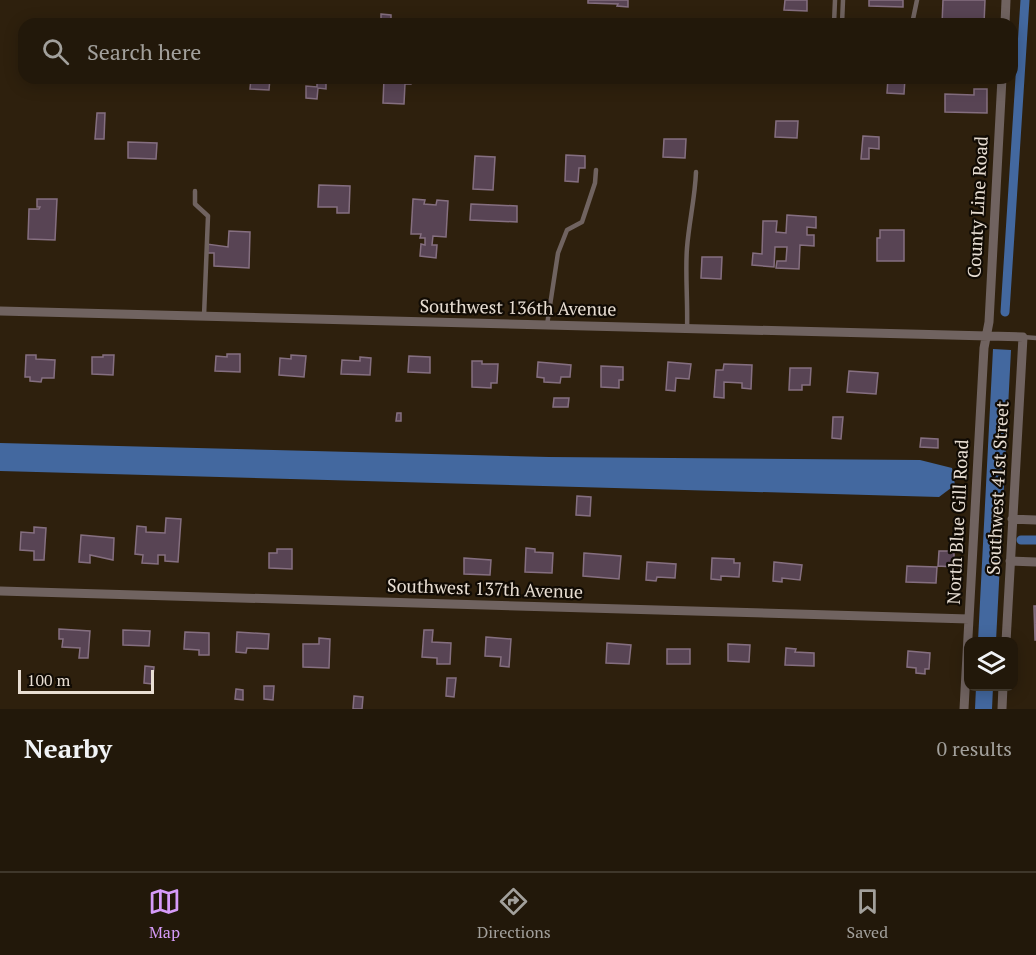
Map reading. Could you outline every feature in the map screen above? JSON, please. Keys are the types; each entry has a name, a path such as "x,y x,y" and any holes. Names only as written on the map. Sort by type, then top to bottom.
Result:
{"street":[{"path":"1005,18 1006,0"},
{"name":"County Line Road","path":"986,337 989,322 1002,84"},
{"name":"Southwest 136th Avenue","path":"0,311 1023,337"},
{"name":"North Blue Gill Road","path":"964,709 986,337"},
{"name":"Southwest 41st Street","path":"1006,637 1023,337"},
{"path":"1012,519 1036,520"},
{"path":"1010,561 1036,562"},
{"name":"Southwest 137th Avenue","path":"0,591 969,619"},
{"path":"1002,709 1003,691"}],"lane":[{"path":"834,18 835,0"},
{"path":"842,18 843,0"},
{"path":"913,18 917,0"},
{"path":"547,325 558,253 567,230 582,222 595,183 596,170"},
{"path":"687,329 688,228 695,195 696,172"},
{"path":"195,191 195,204 208,216 204,316"},
{"name":"Southwest 136th Avenue","path":"1023,337 1036,338"}],"water":[{"path":"993,349 1011,350 996,637 978,637"},
{"path":"0,443 549,457 920,460 952,468 955,485 939,497 0,471"},
{"path":"976,691 993,691 992,709 975,709"}],"building":[{"path":"588,0 628,0 628,7 617,6 618,4 588,3"},
{"path":"785,0 807,0 807,11 784,10"},
{"path":"869,0 903,0 903,7 869,6"},
{"path":"943,0 985,0 984,18 942,18"},
{"path":"381,14 391,15 391,18 381,18"},
{"path":"250,84 270,84 269,90 250,89"},
{"path":"317,84 326,84 326,89 318,88 317,99 306,98 306,86 317,87"},
{"path":"384,84 405,84 404,104 383,103"},
{"path":"888,84 905,84 904,94 887,93"},
{"path":"974,89 987,89 987,113 945,112 945,94 974,95"},
{"path":"97,113 105,113 104,139 95,139"},
{"path":"776,121 798,121 797,138 775,137"},
{"path":"863,136 879,137 879,149 869,148 869,159 861,159"},
{"path":"664,139 686,139 685,158 663,157"},
{"path":"128,142 157,143 156,159 128,158"},
{"path":"566,155 585,156 585,168 579,168 578,182 565,181"},
{"path":"475,156 495,157 493,190 473,189"},
{"path":"319,185 350,186 349,213 337,213 337,207 318,207"},
{"path":"37,199 57,199 55,240 28,239 29,209 39,209"},
{"path":"413,199 425,200 424,204 436,205 437,200 448,201 446,237 433,236 432,245 437,245 436,258 420,256 421,244 425,245 425,238 420,238 421,234 411,234"},
{"path":"471,204 517,206 517,222 470,220"},
{"path":"787,215 816,217 816,228 807,227 807,235 814,235 814,246 800,245 799,269 776,268 777,261 786,261 787,247 775,247 774,267 752,265 753,253 762,254 763,221 777,221 776,232 786,233"},
{"path":"880,230 904,230 904,261 877,261 877,238 880,238"},
{"path":"229,231 250,232 249,268 214,266 214,253 207,253 207,244 228,247"},
{"path":"702,257 722,257 721,279 701,278"},
{"path":"227,354 240,354 240,372 215,371 216,356 227,357"},
{"path":"26,355 36,355 36,359 55,360 54,378 42,378 41,382 30,381 30,377 25,377"},
{"path":"103,355 114,355 113,375 92,374 92,357 103,357"},
{"path":"291,355 306,356 304,377 279,375 280,358 291,359"},
{"path":"409,356 430,357 430,373 408,372"},
{"path":"360,357 371,358 370,375 341,374 342,360 360,361"},
{"path":"472,361 482,361 482,364 498,364 497,383 491,383 491,388 472,387"},
{"path":"538,362 571,365 570,377 561,377 560,383 544,382 544,378 537,377"},
{"path":"668,362 691,364 689,379 676,378 675,391 666,390"},
{"path":"724,364 752,365 751,389 742,388 742,383 724,382 724,398 714,397 716,370 723,370"},
{"path":"601,366 623,367 623,380 619,380 619,388 601,387"},
{"path":"790,368 811,368 810,385 802,385 802,390 789,390"},
{"path":"849,371 878,373 876,394 847,392"},
{"path":"554,398 569,398 568,407 553,407"},
{"path":"397,413 401,413 401,421 396,421"},
{"path":"833,417 843,417 841,439 832,438"},
{"path":"921,438 938,439 938,448 920,447"},
{"path":"577,496 591,497 590,516 576,515"},
{"path":"166,518 181,519 178,562 165,561 165,555 158,555 158,564 142,563 143,555 135,554 137,526 146,527 146,532 165,533"},
{"path":"34,527 46,528 44,560 34,560 34,551 20,550 21,532 34,533"},
{"path":"81,535 114,538 113,560 90,555 90,563 79,562"},
{"path":"526,548 535,549 535,552 553,553 552,573 525,572"},
{"path":"277,549 292,549 292,569 269,568 269,553 277,553"},
{"path":"939,551 954,551 954,567 938,566"},
{"path":"584,553 621,556 619,579 583,576"},
{"path":"464,558 491,560 490,575 464,574"},
{"path":"712,558 734,559 734,563 740,563 739,577 721,576 721,580 711,579"},
{"path":"647,562 676,564 675,578 657,577 656,581 646,580"},
{"path":"774,562 802,565 800,580 782,578 782,582 773,581"},
{"path":"907,566 937,567 936,583 906,582"},
{"path":"1034,606 1036,606 1036,640 1035,640"},
{"path":"59,629 90,631 88,658 79,658 80,648 62,647 63,639 59,639"},
{"path":"123,630 150,631 149,646 123,645"},
{"path":"424,630 433,630 432,642 451,643 450,664 437,664 437,658 422,657"},
{"path":"185,632 209,633 209,655 199,655 199,650 184,649"},
{"path":"237,632 269,634 268,649 247,648 246,653 236,652"},
{"path":"486,637 511,639 509,667 500,666 501,657 485,656"},
{"path":"319,638 330,639 329,668 303,667 303,644 319,644"},
{"path":"607,643 631,645 629,664 606,663"},
{"path":"728,644 750,645 749,662 728,661"},
{"path":"786,648 796,649 795,652 814,653 814,666 785,665"},
{"path":"667,649 690,649 690,664 667,664"},
{"path":"908,651 930,653 929,669 925,669 925,674 916,673 916,668 907,667"},
{"path":"145,666 154,667 152,684 144,683"},
{"path":"447,678 456,678 454,697 446,696"},
{"path":"264,686 274,686 273,700 264,699"},
{"path":"236,689 243,690 243,700 235,699"},
{"path":"354,696 363,697 362,709 353,709"}],"waterway":[{"path":"1005,312 1025,0"},
{"path":"1021,540 1036,540"}]}
